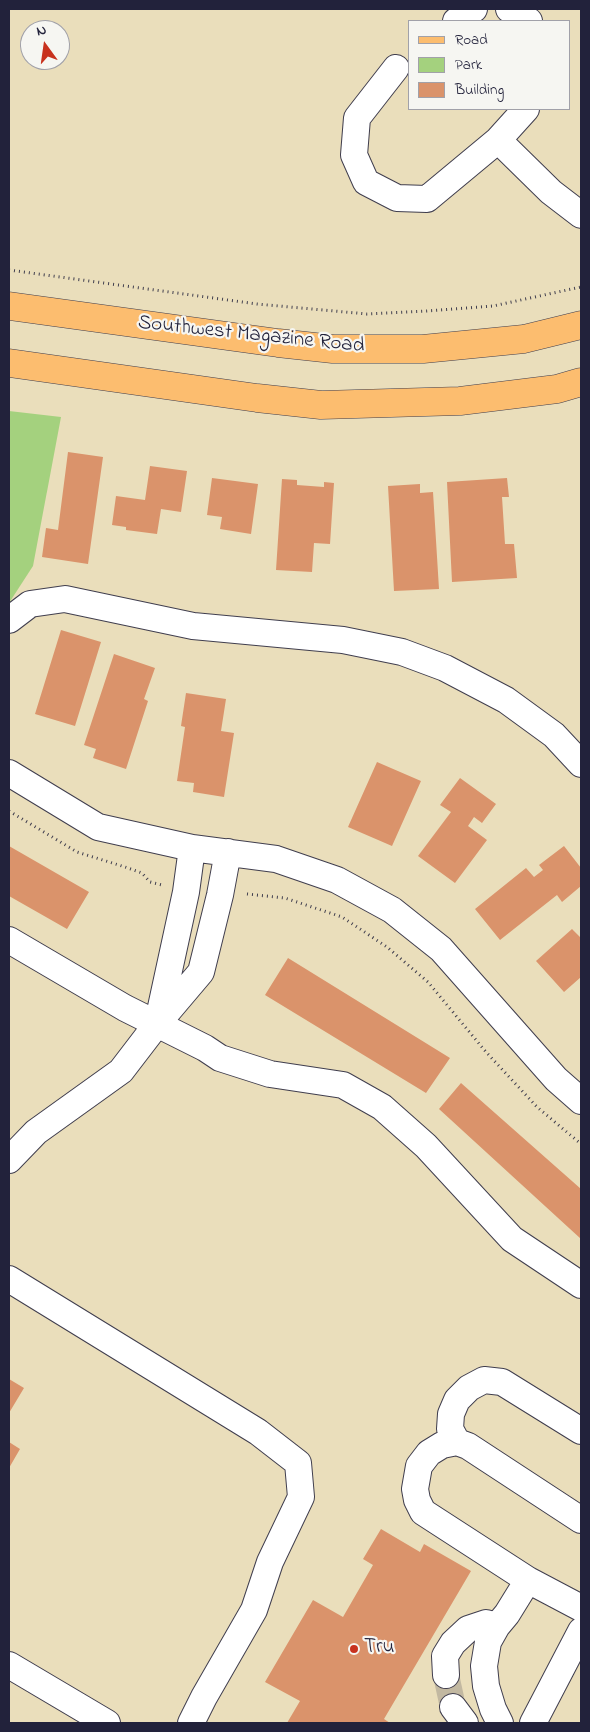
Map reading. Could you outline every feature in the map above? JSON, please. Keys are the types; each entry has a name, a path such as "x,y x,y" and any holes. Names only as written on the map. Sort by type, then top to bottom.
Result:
{"main road":[{"name":"Southwest Magazine Road","path":"9,306 333,349 423,350 524,339 581,325"},
{"path":"9,363 257,398 321,405 460,401 557,389 581,382"}],"street":[{"path":"458,20 474,9"},
{"path":"509,9 527,20"},
{"path":"396,68 357,118 354,155 366,182 396,198 427,200 498,140 525,110"},
{"path":"498,140 551,192 581,214"},
{"path":"9,620 30,604 65,599 193,626 343,640 402,652 445,668 506,700 554,735 581,764"},
{"path":"9,773 98,827 192,848 276,859 337,880 392,910 441,949 556,1079 581,1102"},
{"path":"157,1024 186,892 192,848"},
{"path":"9,1160 36,1132 121,1072 157,1024 201,972 228,852"},
{"path":"9,940 125,1008 205,1048 220,1058 270,1074 343,1085 382,1107 426,1146 512,1239 581,1285"},
{"path":"9,1279 262,1434 298,1463 301,1497 270,1562 254,1610 191,1723"},
{"path":"457,1442 450,1429 452,1414 457,1400 469,1388 484,1380 502,1382 581,1431"},
{"path":"581,1520 468,1446 457,1442 442,1445 429,1454 419,1466 416,1482 417,1500 423,1512 528,1580 581,1608"},
{"path":"500,1723 493,1709 486,1686 484,1666 488,1642 528,1580"},
{"path":"446,1675 445,1656 453,1644 468,1629 486,1623 497,1626"},
{"path":"533,1723 581,1631"},
{"path":"9,1665 107,1723"}],"path":[{"path":"9,270 257,304 367,314 427,312 493,306 581,287"},
{"path":"250,894 285,898 342,917 387,947 428,982 486,1052 537,1107 581,1144"}],"green space":[{"path":"9,411 61,417 33,566 9,603"}],"building":[{"path":"68,452 103,457 88,564 42,557 46,528 58,530"},
{"path":"150,466 187,471 181,512 161,509 157,534 126,530 126,527 112,525 116,496 145,500"},
{"path":"212,478 258,484 251,534 220,529 222,517 207,515"},
{"path":"507,478 509,497 502,497 505,544 514,544 517,578 452,582 447,482"},
{"path":"282,479 297,480 297,485 324,487 324,482 334,483 330,544 314,543 312,572 276,570"},
{"path":"420,484 420,493 433,492 439,589 394,591 388,486"},
{"path":"61,630 101,642 75,726 35,714"},
{"path":"114,654 155,668 144,699 148,701 126,769 93,758 96,749 84,745"},
{"path":"186,693 226,699 221,731 234,733 224,797 193,792 194,783 177,781 185,727 181,726"},
{"path":"377,762 421,781 392,846 348,827"},
{"path":"460,778 496,804 482,823 474,817 468,826 487,840 455,883 418,856 451,812 440,805"},
{"path":"9,846 89,892 67,929 9,896"},
{"path":"564,846 581,868 581,886 562,902 557,895 500,940 475,909 526,868 534,877 543,870 539,865"},
{"path":"572,929 581,938 581,977 564,992 536,961"},
{"path":"288,958 450,1058 426,1093 265,995"},
{"path":"461,1083 581,1189 581,1239 439,1109"},
{"path":"9,1379 24,1388 9,1413"},
{"path":"9,1442 20,1449 9,1468"},
{"name":"Tru","path":"381,1529 420,1552 424,1544 471,1571 384,1719 390,1723 287,1723 300,1701 265,1682 313,1600 343,1617 373,1565 363,1559"}],"tunnel":[{"path":"446,1675 453,1707"}],"place":[{"name":"Tru","path":"354,1649"}]}
